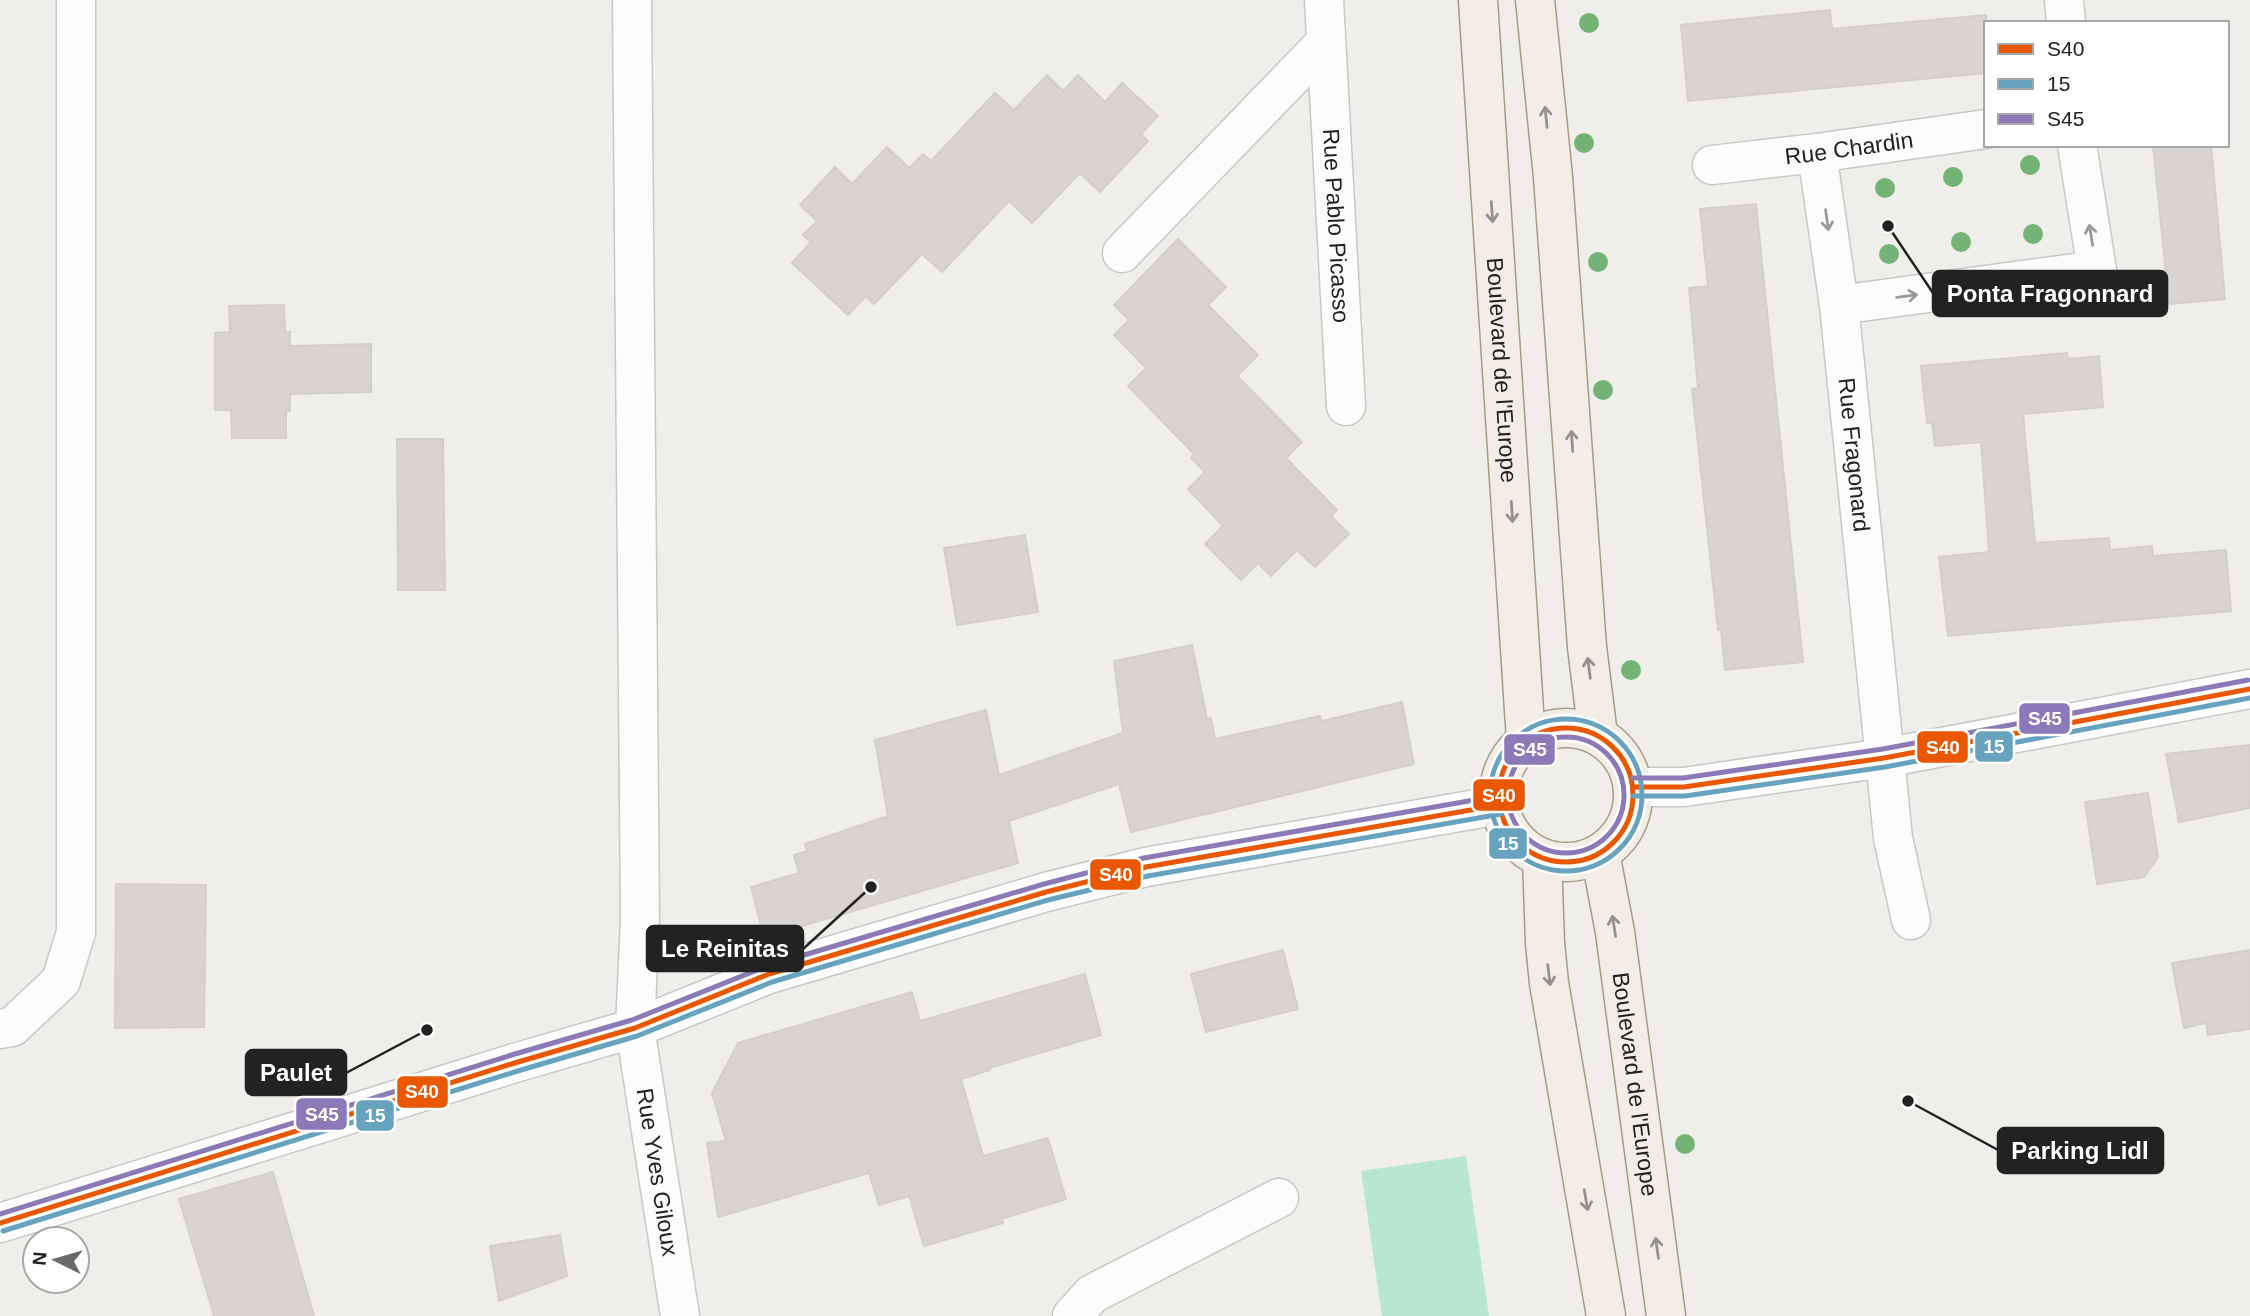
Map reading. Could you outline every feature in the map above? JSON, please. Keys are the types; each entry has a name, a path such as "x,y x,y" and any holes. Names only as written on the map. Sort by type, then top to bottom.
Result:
{"main road":[{"name":"Boulevard de l'Europe","path":"1478,0 1526,741"},
{"path":"1535,0 1553,177 1587,647 1598,735"},
{"path":"1569,728 1598,735 1616,749 1627,766 1633,787 1632,807 1626,825 1615,841 1600,853 1581,861 1561,863 1526,850 1513,838 1504,823 1499,806 1500,781 1510,759 1526,741 1539,733 1569,728"},
{"name":"Boulevard de l'Europe","path":"1600,853 1615,932 1666,1316"},
{"path":"1542,858 1549,983 1606,1316"}],"street":[{"path":"0,1029 12,1027 61,981 76,932 76,0"},
{"name":"Rue Yves Giloux","path":"632,0 640,905 635,1028 680,1316"},
{"name":"Rue Pablo Picasso","path":"1324,0 1346,406"},
{"path":"2064,0 2066,21"},
{"path":"1122,253 1325,43"},
{"name":"Rue Chardin","path":"1712,165 1984,129"},
{"path":"1839,306 2096,270 2077,147"},
{"name":"Rue Fragonard","path":"1817,153 1839,306 1884,758 1894,838 1911,920"},
{"path":"1633,787 1684,787 1884,758 2250,689"},
{"path":"0,1223 635,1028 769,974 1046,892 1146,867 1499,806"},
{"path":"1072,1316 1092,1294 1279,1198"}],"green space":[{"path":"1466,1156 1489,1316 1382,1316 1361,1171"}],"building":[{"path":"1830,10 1832,29 1986,15 1984,73 1688,101 1681,25"},
{"path":"1047,75 1063,91 1078,75 1105,102 1122,83 1158,116 1141,134 1148,141 1100,192 1080,173 1032,223 1009,201 942,272 922,254 874,304 866,296 848,315 792,263 811,242 803,235 817,221 800,205 835,167 852,184 887,147 909,168 923,154 931,161 995,93 1014,110"},
{"path":"2153,147 2211,147 2225,299 2169,304"},
{"path":"1756,204 1803,662 1725,670 1721,630 1718,630 1692,389 1698,388 1689,288 1708,286 1700,209"},
{"path":"1178,239 1226,287 1208,305 1258,355 1237,376 1302,442 1286,458 1337,510 1331,516 1349,534 1315,567 1297,550 1271,576 1258,563 1241,580 1205,544 1223,526 1188,489 1205,472 1191,458 1194,454 1128,386 1146,368 1114,335 1129,320 1114,305"},
{"path":"284,305 285,332 290,332 290,346 371,344 371,392 290,394 290,411 286,412 286,438 232,438 231,410 215,410 215,333 230,332 229,306"},
{"path":"2067,353 2068,359 2099,356 2103,407 2023,414 2035,543 2109,538 2110,550 2152,546 2153,556 2226,550 2231,611 1948,636 1939,557 1989,552 1981,442 1935,446 1932,423 1927,423 1921,366"},
{"path":"397,439 443,439 445,590 398,590"},
{"path":"1025,535 1038,612 957,625 944,548"},
{"path":"1192,645 1207,719 1211,718 1215,739 1320,716 1322,721 1402,702 1414,764 1131,832 1119,784 1009,821 1018,863 764,937 751,887 799,873 794,855 807,851 805,844 888,816 875,740 986,710 999,775 1123,733 1114,661"},
{"path":"2250,745 2250,808 2179,822 2166,754"},
{"path":"2148,793 2158,857 2144,877 2097,884 2085,802"},
{"path":"116,884 206,885 204,1027 115,1028"},
{"path":"1283,950 1298,1009 1206,1032 1191,974"},
{"path":"2250,950 2250,1029 2208,1035 2206,1023 2184,1028 2172,963"},
{"path":"1085,974 1101,1035 961,1079 983,1156 1048,1138 1066,1199 1001,1219 1003,1223 924,1246 909,1196 879,1205 869,1173 718,1217 707,1143 726,1141 712,1093 738,1043 912,992 920,1021"},
{"path":"273,1172 314,1316 214,1316 179,1199"},
{"path":"560,1235 567,1276 499,1301 490,1246"}],"transit line":[{"name":"S45","path":"1633,778 1683,778 1883,749 2248,680"},
{"name":"S40","path":"1633,787 1684,787 1884,758 2250,689"},
{"name":"15","path":"1633,796 1685,796 1885,767 2250,698"},
{"name":"15","path":"1566,719 1595,725 1620,741 1636,766 1642,795 1636,824 1620,849 1595,865 1566,871 1537,865 1512,849 1496,824 1490,795 1496,766 1512,741 1537,725 1566,719"},
{"name":"S40","path":"1566,728 1592,733 1613,748 1628,769 1633,795 1628,821 1613,842 1592,857 1566,862 1540,857 1519,842 1504,821 1499,795 1504,769 1519,748 1540,733 1566,728"},
{"name":"S45","path":"1566,737 1588,741 1607,754 1620,773 1624,795 1620,817 1607,836 1588,849 1566,853 1544,849 1525,836 1512,817 1508,795 1512,773 1525,754 1544,741 1566,737"},
{"name":"S45","path":"0,1214 632,1020 767,966 1044,884 1144,858 1497,796"},
{"name":"S40","path":"0,1223 635,1028 769,974 1046,892 1146,867 1499,805"},
{"name":"15","path":"3,1231 637,1036 772,982 1048,900 1148,876 1501,814"}],"place":[{"name":"Ponta Fragonnard","path":"1888,226"},
{"name":"Le Reinitas","path":"871,887"},
{"name":"Paulet","path":"427,1030"},
{"name":"Parking Lidl","path":"1908,1101"}]}
